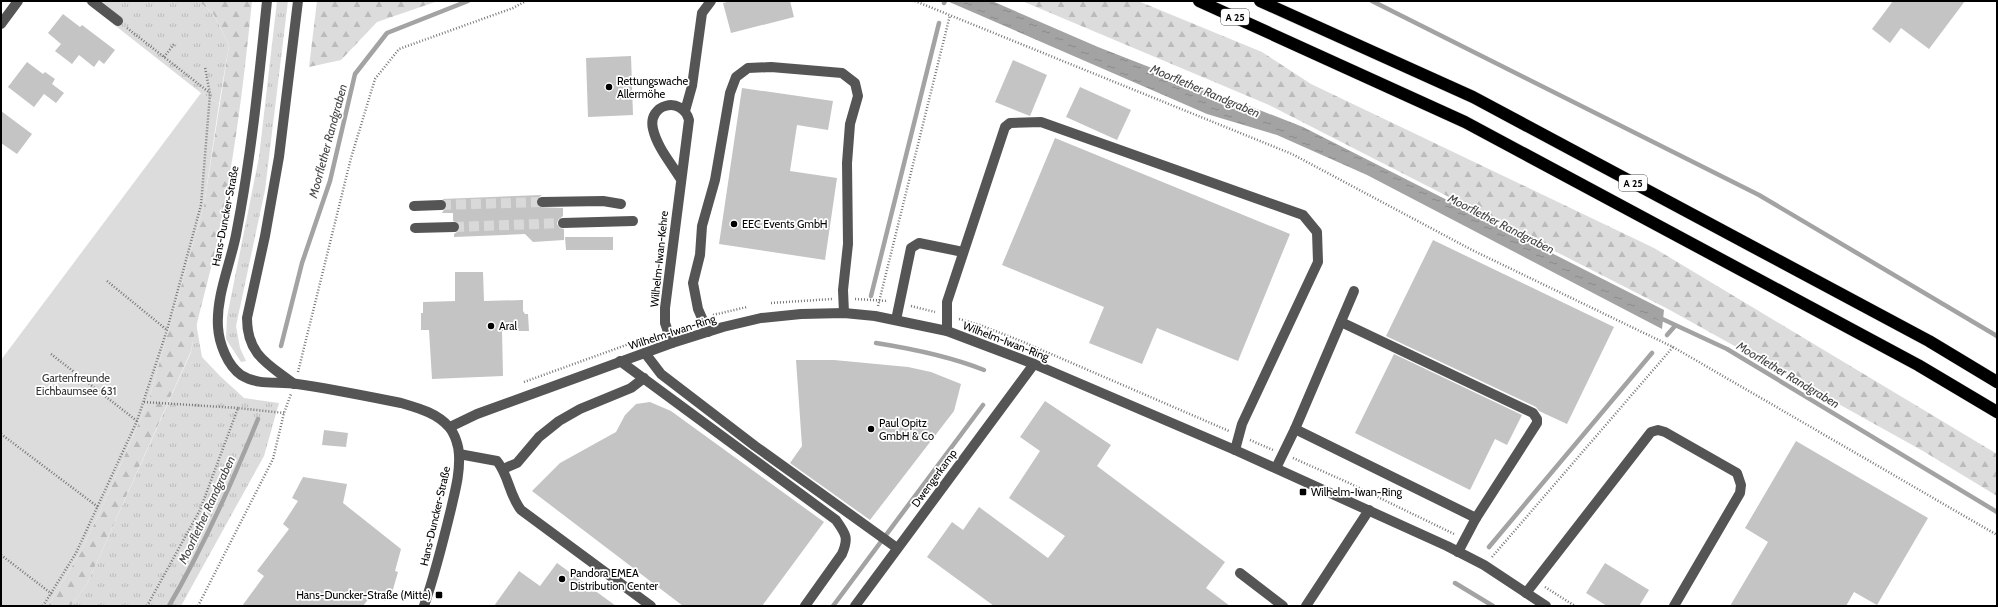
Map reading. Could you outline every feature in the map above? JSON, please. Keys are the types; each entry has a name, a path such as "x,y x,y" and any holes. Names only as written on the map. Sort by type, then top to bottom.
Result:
{"highway":[{"name":"A 25","path":"1198,1 1465,122 1918,365 1997,412"},
{"name":"A 25","path":"1260,1 1473,97 1929,341 1997,382"}],"street":[{"path":"1,24 18,1"},
{"path":"92,1 118,21"},
{"name":"Hans-Duncker-Straße","path":"267,1 260,70 246,172 236,235 219,303 218,328 225,354 240,374 263,383 294,384 374,397 418,408 437,417 450,427 456,439 459,454 458,476 444,536 424,606"},
{"name":"Hans-Duncker-Straße","path":"294,384 262,361 255,352 247,330 247,318 265,236 279,157 298,1"},
{"path":"680,178 658,143 653,130 652,120 656,111 665,106 676,105 685,111 692,86 702,13 711,1"},
{"path":"708,332 698,309 693,283 700,255 702,226 715,180 730,93 736,77 748,68 771,67 842,73 855,83 858,96 850,124 847,163 848,244 843,290 844,313"},
{"name":"Wilhelm-Iwan-Kehre","path":"672,343 665,323 665,308 680,178 689,120 685,111"},
{"path":"947,331 947,302 1005,127 1010,123 1041,122 1303,215 1317,232 1318,262 1242,424 1235,450"},
{"path":"542,202 603,201 621,204"},
{"path":"414,206 441,205"},
{"path":"563,223 633,221"},
{"path":"415,228 454,227"},
{"path":"896,320 911,248 919,242 963,252"},
{"path":"1276,468 1295,429 1354,291"},
{"name":"Wilhelm-Iwan-Ring","path":"450,427 477,414 620,361 708,332 761,318 801,314 844,313 875,316 947,331 1034,364 1235,450 1369,510 1484,565 1546,606"},
{"path":"1341,322 1533,413 1537,419 1537,423 1476,518 1458,552"},
{"path":"644,353 661,374 755,446 897,548"},
{"path":"620,361 836,520 846,533 846,545 842,554 805,606"},
{"name":"Dwengerkamp","path":"854,606 1034,364"},
{"path":"503,469 517,463 539,437 559,421 580,409 632,388 644,378"},
{"path":"1295,429 1476,518"},
{"path":"1526,593 1651,432 1658,430 1665,432 1737,473 1741,485 1740,493 1674,606"},
{"path":"459,454 497,461 503,469 515,502 521,510 650,606"},
{"path":"1306,606 1369,510"},
{"path":"1240,573 1283,606"}],"path":[{"path":"198,606 273,459 284,413 301,363 308,328 351,158 374,79 399,50 513,8 526,1"},
{"path":"915,1 1292,154 1472,250 1673,347 1997,535"},
{"path":"875,316 950,15"},
{"path":"118,21 210,94"},
{"path":"164,57 175,43"},
{"path":"43,606 52,594 76,553 137,421 167,330 201,205 210,94 205,67"},
{"path":"107,281 167,330"},
{"path":"1484,565 1673,347"},
{"path":"51,354 137,421"},
{"path":"144,402 238,408 284,413"},
{"path":"147,606 200,510 238,408"},
{"path":"1,434 98,507"},
{"path":"1,555 52,594"}],"green space":[{"path":"84,1 198,1 213,13 229,45 219,104 201,93"},
{"path":"198,1 252,1 242,92 229,182 211,270 191,351 88,582 71,606 48,606 80,553 101,510 149,399 204,205 229,45 213,13"},
{"path":"277,1 288,1 265,190 236,326 240,348 246,361 241,362 226,339 227,317 259,157"},
{"path":"317,1 438,1 377,22 341,60 309,67"},
{"path":"1022,1 1138,1 1262,52 1311,84 1654,248 1997,454 1997,496 1923,451 1668,309 1269,105"},
{"name":"Gartenfreunde Eichbaumsee 631","path":"201,93 219,104 204,205 149,399 101,510 80,553 48,606 1,606 1,360"},
{"path":"196,323 202,357 220,376 244,398 279,403 264,456 181,606 71,606 88,582 191,352"}],"water":[{"path":"947,1 992,1 1098,47 1303,127 1664,310 1662,329 1367,175 1277,135 1207,114"}],"building":[{"path":"731,1 790,1 794,17 731,33 723,3"},
{"path":"1893,1 1965,1 1929,49 1901,28 1890,43 1872,29"},
{"path":"63,14 80,27 82,25 115,50 104,64 99,60 94,67 79,55 72,64 55,51 61,44 48,33"},
{"name":"Rettungswache Allermöhe","path":"631,56 633,115 588,117 586,58"},
{"path":"1013,60 1047,75 1030,116 995,102"},
{"path":"27,62 43,74 45,72 55,79 52,84 64,93 56,103 44,94 34,107 8,87"},
{"path":"1080,87 1131,110 1117,140 1066,117"},
{"path":"742,88 833,101 828,130 797,125 790,171 837,178 825,260 719,244"},
{"path":"1,111 32,134 17,154 1,143"},
{"path":"1055,138 1290,234 1238,361 1157,328 1142,364 1089,343 1104,307 1002,265"},
{"path":"542,195 536,199 536,205 539,207 563,208 563,216 558,220 557,224 560,228 564,229 564,240 533,242 525,234 454,237 454,234 460,230 460,224 453,221 453,213 442,213 447,205 446,201 442,199"},
{"path":"565,237 613,237 613,250 566,250"},
{"path":"1433,240 1614,327 1567,424 1539,411 1536,407 1386,336"},
{"path":"455,272 483,272 484,301 523,300 523,311 525,314 528,314 529,331 502,331 503,376 432,379 429,330 421,330 421,313 423,313 423,302 455,301"},
{"path":"1394,354 1522,415 1507,445 1495,439 1470,490 1355,433"},
{"name":"Paul Opitz GmbH & Co","path":"796,360 834,360 908,367 931,372 961,384 954,411 870,520 790,463 802,446"},
{"path":"1045,401 1111,445 1097,466 1225,562 1206,588 1230,606 994,606 927,557 952,522 963,530 979,507 1048,558 1065,536 1009,498 1040,451 1020,437"},
{"path":"650,402 671,411 824,522 762,606 683,606 532,491 560,463 616,432 625,415 636,404"},
{"path":"324,430 348,433 346,447 322,445"},
{"path":"1796,441 1928,518 1877,605 1854,592 1846,606 1730,606 1768,542 1745,528"},
{"path":"303,477 347,484 343,503 401,549 395,571 398,572 390,600 386,599 385,601 373,593 363,606 242,606 264,576 257,571 289,529 283,524 298,501 292,498"},
{"name":"Pandora EMEA Distribution Center","path":"557,563 616,606 494,606 519,571 540,586"},
{"path":"1605,563 1649,590 1639,606 1607,606 1586,593"}],"waterway":[{"name":"Moorflether Randgraben","path":"281,346 302,263 330,181 355,74 387,33 468,1"},
{"path":"1372,1 1759,195 1997,336"},
{"path":"871,296 939,23"},
{"name":"Moorflether Randgraben","path":"1658,317 1727,349 1997,512"},
{"path":"1667,335 1675,326"},
{"path":"876,343 931,354 984,370"},
{"path":"1489,547 1652,353"},
{"path":"833,606 983,405"},
{"name":"Moorflether Randgraben","path":"169,606 217,514 258,419"},
{"path":"1455,583 1493,606"}],"tunnel":[{"path":"441,205 542,202"},
{"path":"454,227 563,223"}],"place":[{"name":"Rettungswache Allermöhe","path":"609,87"},
{"name":"EEC Events GmbH","path":"734,224"},
{"name":"Aral","path":"491,326"},
{"name":"Paul Opitz GmbH & Co","path":"871,429"},
{"name":"Wilhelm-Iwan-Ring","path":"1303,492"},
{"name":"Pandora EMEA Distribution Center","path":"562,579"},
{"name":"Hans-Duncker-Straße (Mitte)","path":"439,595"}]}
